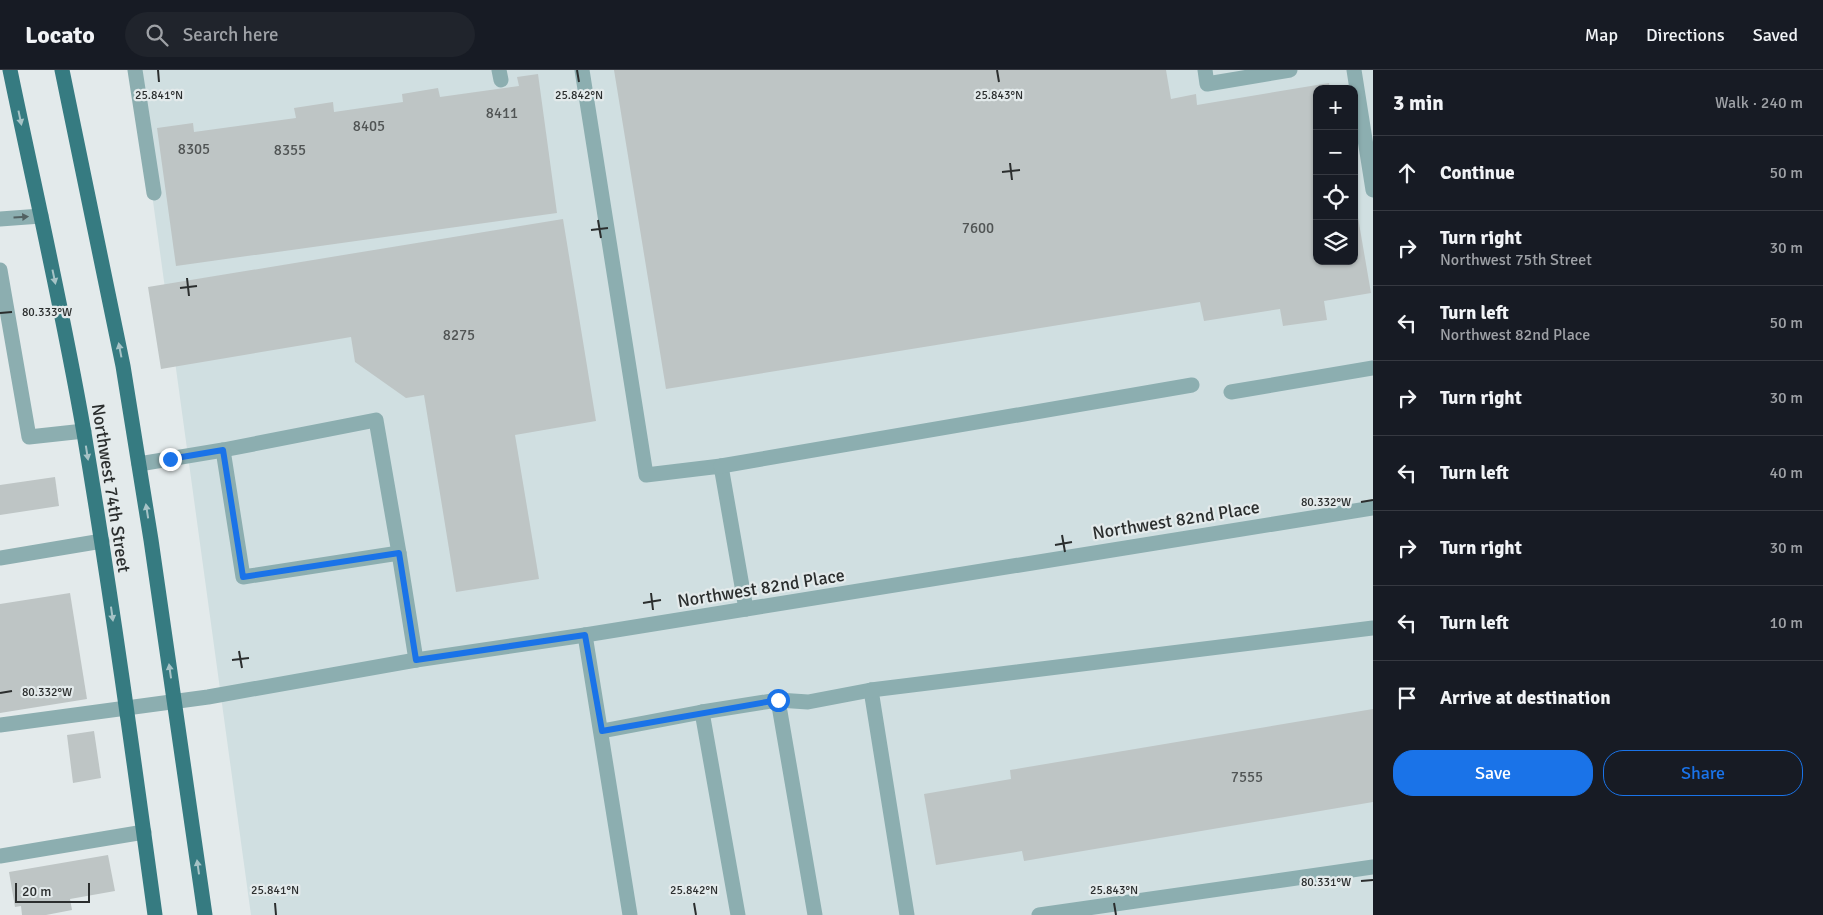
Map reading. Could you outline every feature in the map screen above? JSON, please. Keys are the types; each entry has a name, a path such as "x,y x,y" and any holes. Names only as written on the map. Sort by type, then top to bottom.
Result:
{"main road":[{"name":"Northwest 74th Street","path":"10,70 42,216 84,431 102,540 155,915"},
{"name":"Northwest 74th Street","path":"62,70 121,356 175,702 205,915"}],"street":[{"path":"135,70 154,193"},
{"path":"582,70 646,475 721,466 1192,385"},
{"path":"1204,70 1207,84 1290,70"},
{"path":"1354,70 1373,190"},
{"path":"0,219 42,216"},
{"path":"0,270 29,437 84,431"},
{"path":"1231,392 1373,368"},
{"path":"139,464 223,450 376,420 416,660"},
{"path":"223,450 243,577 399,553"},
{"path":"721,466 746,609"},
{"name":"Northwest 82nd Place","path":"0,725 175,702 416,660 585,635 1373,508"},
{"path":"0,558 102,540"},
{"path":"602,731 778,700 808,702 871,690 1373,628"},
{"path":"585,635 602,731 630,915"},
{"path":"871,690 907,915"},
{"path":"778,700 815,915"},
{"path":"702,712 738,915"},
{"path":"0,856 144,832"},
{"path":"1039,915 1373,867"}],"shaded area":[{"path":"135,70 1373,70 1373,915 251,915"}],"building":[{"path":"614,70 1166,70 1171,99 1196,94 1197,105 1313,86 1313,265 1358,265 1358,217 1371,293 1324,301 1327,320 1283,326 1280,309 1204,321 1200,302 666,389"},
{"path":"538,74 557,213 176,266 157,128 193,123 194,132 296,118 294,108 333,102 334,112 403,102 402,94 438,88 440,97 519,86 517,77"},
{"path":"563,219 596,421 515,435 539,579 456,592 424,395 406,398 355,362 351,337 161,369 148,287"},
{"path":"55,477 59,506 0,515 0,485"},
{"path":"70,593 87,699 0,713 0,604"},
{"path":"1373,709 1373,802 1024,861 1022,851 936,865 924,794 1011,779 1010,770"},
{"path":"94,731 101,778 73,783 67,735"},
{"path":"108,855 115,891 70,899 72,910 46,915 22,915 21,906 15,907 9,872"}],"route":[{"path":"170,459 223,450 243,577 399,553 416,660 585,635 602,731 778,700"}]}
